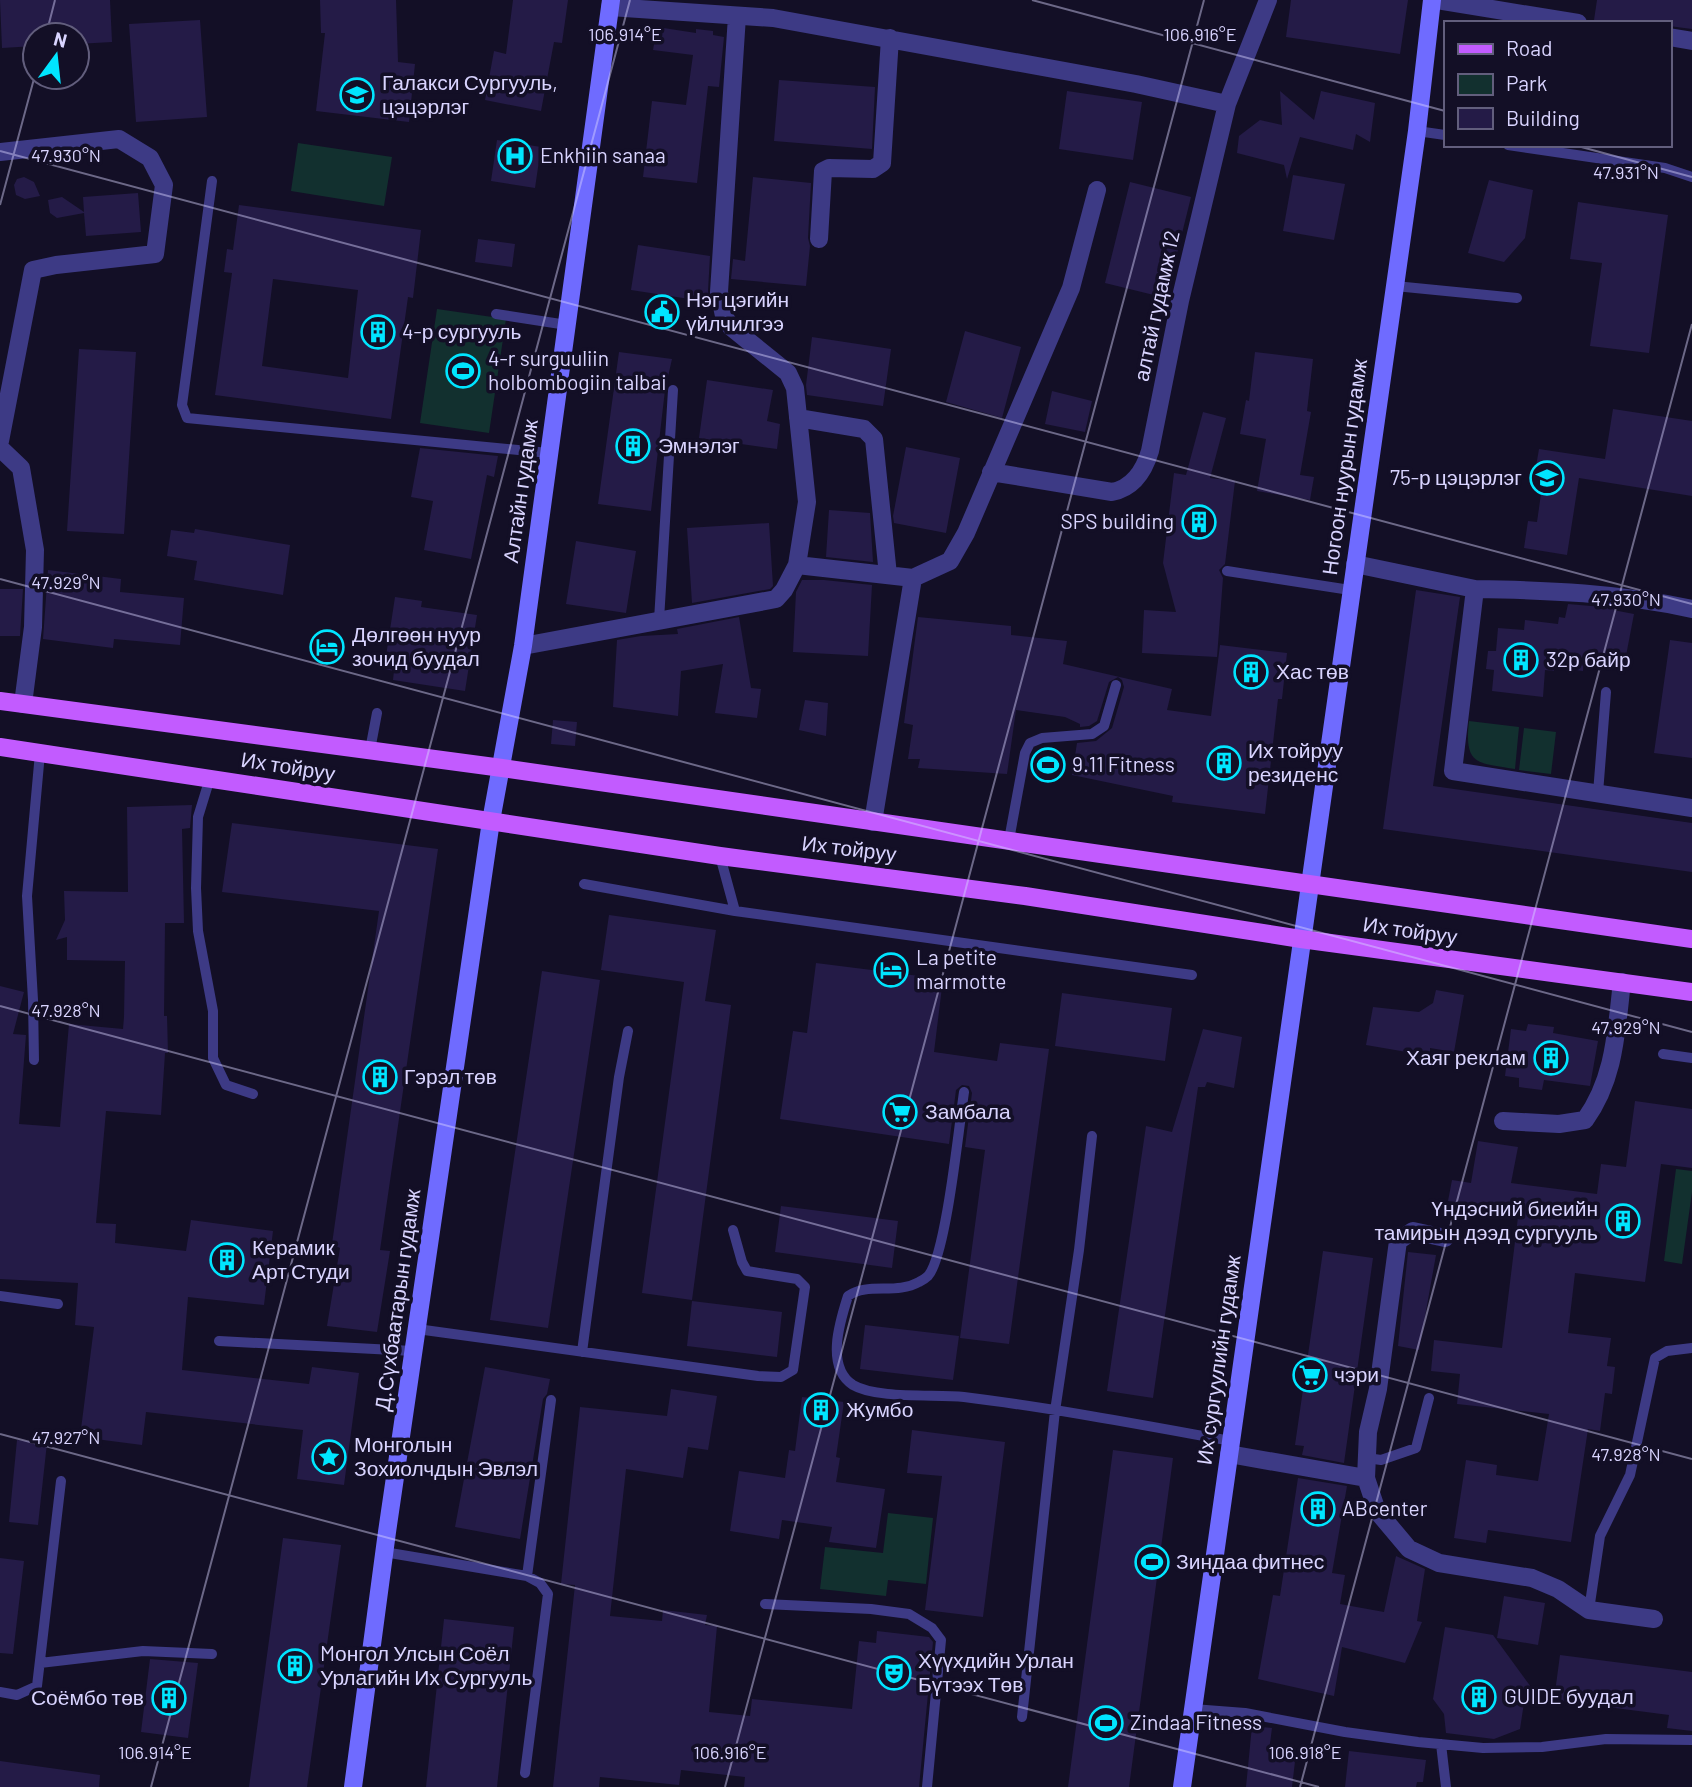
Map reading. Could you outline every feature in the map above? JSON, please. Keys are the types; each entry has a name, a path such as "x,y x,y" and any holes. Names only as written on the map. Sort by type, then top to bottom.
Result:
{"main road":[{"name":"Ногоон нуурын гудамж","path":"1301,939 1417,131 1432,0"},
{"name":"Алтайн гудамж","path":"491,821 523,646 610,4"},
{"name":"Их тойруу","path":"0,701 502,768 1692,939"},
{"name":"Их тойруу","path":"0,747 720,856 1025,896 1301,939 1692,992"},
{"name":"Д.Сүхбаатарын гудамж","path":"353,1787 384,1552 491,821"},
{"name":"Их сургуулийн гудамж","path":"1182,1787 1301,939"}],"street":[{"name":"алтай гудамж 12","path":"991,472 1112,492 1128,486 1143,469 1150,452 1180,301 1227,104 1268,0"},
{"path":"1437,0 1566,21"},
{"path":"610,4 773,18 1136,84 1227,104"},
{"path":"523,646 776,598 784,590 797,565 807,502 795,387 788,373 731,327 724,316 719,292 737,16"},
{"path":"1671,37 1692,41"},
{"path":"819,239 823,171 829,168 873,169 882,163 890,38"},
{"path":"0,152 119,138 150,158 164,185 155,254 33,270 0,441"},
{"path":"797,565 913,578 950,561 965,533 1071,288 1097,190"},
{"path":"798,418 864,429 874,439 888,575"},
{"path":"0,448 21,468 35,550 33,627 23,704"},
{"path":"1355,564 1475,589 1564,591 1645,599 1692,609"},
{"path":"873,822 913,578"},
{"path":"1475,589 1453,771 1692,807"},
{"path":"1503,1121 1559,1124 1585,1120 1598,1102 1612,1062 1622,982"},
{"path":"1445,1238 1413,1231 1398,1241 1378,1389 1368,1432 1366,1478 1377,1511 1409,1549 1439,1563 1532,1578 1558,1589 1589,1610 1654,1619"},
{"path":"1230,1447 1366,1478"}],"lane":[{"path":"1417,131 1444,135"},
{"path":"1522,147 1665,168 1692,177"},
{"path":"212,181 182,405 187,418 549,453"},
{"path":"1395,286 1517,298"},
{"path":"496,314 567,325"},
{"path":"659,620 673,390"},
{"path":"1227,571 1350,590"},
{"path":"1009,840 1024,754 1030,743 1042,738 1100,731 1104,726 1116,685"},
{"path":"1598,793 1606,692"},
{"path":"370,750 377,713"},
{"path":"34,1060 27,896 40,753"},
{"path":"210,778 198,817 196,888 198,931 213,1011 212,1058 226,1085 253,1094"},
{"path":"720,856 735,911"},
{"path":"584,884 735,911 1192,975"},
{"path":"582,1352 619,1077 628,1031"},
{"path":"1663,1054 1692,1058"},
{"path":"964,1093 942,1237 930,1275 909,1287 893,1290 857,1289 848,1296 835,1351 840,1368 852,1384 877,1392 962,1397 1055,1411 1230,1447"},
{"path":"1022,1717 1055,1411 1079,1250 1092,1136"},
{"path":"416,1329 781,1377 793,1370 806,1287 797,1279 747,1271 733,1230"},
{"path":"0,1296 58,1304"},
{"path":"219,1341 413,1351"},
{"path":"1589,1610 1600,1536 1630,1475 1655,1358 1667,1351 1692,1349"},
{"path":"1367,1458 1381,1460 1416,1448 1429,1398"},
{"path":"527,1576 551,1400"},
{"path":"0,1692 17,1695 37,1686 61,1481"},
{"path":"384,1552 527,1576 540,1583 548,1594 525,1773"},
{"path":"765,1604 871,1609 909,1614 932,1628 941,1640 927,1787"},
{"path":"40,1663 143,1651 212,1654"},
{"path":"1193,1709 1245,1713 1345,1732 1483,1748 1542,1747 1606,1739 1692,1740"},
{"path":"1441,1744 1446,1787"}],"green space":[{"path":"298,143 392,157 384,206 291,191"},
{"name":"4-r surguuliin holbombogiin talbai","path":"437,309 506,319 489,433 420,423"},
{"path":"1469,721 1519,727 1515,769 1482,763 1471,754"},
{"path":"1524,728 1556,732 1551,774 1519,770"},
{"path":"1676,1169 1692,1171 1692,1192 1682,1264 1664,1261"},
{"path":"888,1513 933,1518 926,1584 888,1580 886,1596 820,1589 825,1547 883,1553"}],"building":[{"path":"0,0 110,0 112,42 91,43 91,21 21,21 21,47 2,48"},
{"path":"320,0 396,0 398,62 415,64 409,122 316,111 325,33 321,33"},
{"path":"513,0 568,0 562,43 554,42 541,111 485,100 494,51 506,54"},
{"path":"1291,0 1408,0 1400,54 1286,37"},
{"path":"1597,0 1692,0 1692,29 1671,26 1671,21 1594,20"},
{"path":"200,20 207,117 136,122 129,24"},
{"path":"657,27 696,33 696,29 713,31 713,35 724,37 719,87 708,86 697,183 643,177 652,101 686,105 693,55 653,50"},
{"path":"779,80 875,87 872,149 774,141"},
{"path":"1067,91 1142,102 1133,160 1059,149"},
{"path":"1280,91 1314,120 1321,91 1375,103 1370,142 1356,134 1353,150 1300,137 1287,179 1284,165 1237,153 1239,136 1260,120 1282,125"},
{"path":"497,140 541,147 535,188 491,181"},
{"path":"1293,175 1345,184 1334,240 1283,231"},
{"path":"24,177 34,182 40,196 25,199 16,195 14,185 17,179"},
{"path":"753,177 811,183 806,286 731,279 733,259 745,261"},
{"path":"1489,180 1533,190 1525,238 1504,262 1468,253"},
{"path":"1130,182 1191,197 1166,298 1105,283"},
{"path":"138,193 141,232 86,236 84,213 57,218 50,213 48,200 62,197 84,212 83,197"},
{"path":"1578,202 1668,215 1649,353 1590,346 1602,263 1570,259"},
{"name":"4-р сургууль","path":"239,205 421,230 413,298 408,297 391,419 215,395 232,273 224,272 227,249 233,250","holes":["273,279 358,290 348,378 262,366"]},
{"path":"478,239 515,244 512,267 475,262"},
{"path":"638,245 710,256 709,302 631,290"},
{"path":"965,331 1021,347 1002,418 946,402"},
{"path":"812,337 891,349 883,406 807,395"},
{"path":"79,349 136,352 124,534 67,531"},
{"name":"Эмнэлэг","path":"619,352 672,359 665,390 651,511 598,504"},
{"path":"1255,352 1313,359 1307,411 1311,412 1300,475 1314,477 1310,500 1257,491 1266,439 1240,434 1246,400 1249,401"},
{"path":"707,380 773,390 767,421 780,424 777,449 699,438"},
{"path":"1052,391 1092,401 1085,432 1045,424"},
{"path":"1613,409 1692,421 1692,496 1579,478 1567,555 1524,548 1528,521 1537,522 1543,480 1534,478 1539,449 1605,459"},
{"path":"1203,412 1226,418 1210,478 1235,481 1225,564 1219,570 1223,578 1217,657 1142,653 1144,610 1176,612 1163,563 1174,473 1186,475"},
{"path":"906,447 960,458 946,533 894,523"},
{"path":"420,448 498,456 494,477 487,475 471,559 424,550 433,501 411,497"},
{"path":"829,510 870,513 873,562 826,557"},
{"path":"769,523 773,586 770,589 692,603 687,528"},
{"path":"195,529 290,545 283,595 194,580 197,561 167,556 171,530 194,533"},
{"path":"576,541 636,551 626,613 566,604"},
{"path":"48,570 121,579 120,592 184,598 180,645 114,639 113,648 43,639"},
{"path":"802,580 872,585 868,656 793,652 796,592"},
{"path":"0,589 23,589 20,636 0,636"},
{"path":"1416,590 1460,597 1433,786 1692,823 1692,872 1383,829"},
{"path":"395,597 422,601 421,607 477,615 465,691 393,680 394,671 384,669"},
{"path":"1568,604 1614,608 1613,610 1634,614 1625,661 1584,653 1583,671 1554,667 1554,671 1545,670 1543,697 1492,691 1494,670 1486,669 1488,651 1496,651 1498,628 1524,630 1525,620 1558,624 1559,617 1565,618"},
{"path":"739,617 751,688 761,689 757,718 715,713 723,664 681,671 678,716 613,707 617,640 678,634 677,629"},
{"path":"918,617 1011,626 1011,635 1067,641 1063,664 1172,689 1167,710 1211,716 1220,645 1287,653 1282,699 1278,699 1265,814 1172,802 1173,796 1072,775 1077,743 1096,741 1112,728 1124,687 1118,677 1109,682 1097,721 1089,726 1080,727 1080,724 1065,717 1016,710 1007,774 918,768 920,759 908,759 913,725 904,723"},
{"path":"1670,640 1692,643 1692,758 1654,753"},
{"path":"805,700 828,703 826,736 799,730"},
{"path":"553,720 577,722 575,746 551,744"},
{"path":"192,805 190,828 182,829 184,923 165,923 164,1016 167,1016 168,1053 165,1053 161,1115 106,1111 96,1223 116,1224 115,1243 186,1251 191,1220 273,1231 264,1305 188,1297 182,1370 309,1384 312,1367 359,1373 344,1485 297,1479 303,1430 146,1412 142,1445 80,1437 94,1327 75,1325 78,1283 0,1279 0,986 24,992 13,1034 26,1035 19,1124 60,1127 69,1024 123,1029 125,961 67,960 67,937 56,940 65,920 64,891 128,892 127,807"},
{"name":"Гэрэл төв","path":"232,823 438,849 380,1250 390,1251 377,1332 327,1326 340,1248 332,1244 379,911 222,892"},
{"path":"609,915 716,930 705,1001 731,1005 692,1300 642,1293 684,982 601,970"},
{"path":"816,963 943,979 934,1052 997,1061 1000,1043 1049,1049 1009,1344 960,1338 985,1150 965,1147 972,1093 969,1086 962,1085 956,1090 949,1144 780,1119 793,1031 807,1033"},
{"path":"542,971 600,980 548,1328 490,1320"},
{"path":"1436,990 1464,995 1454,1052 1430,1048 1430,1056 1366,1045 1373,1007 1419,1012 1433,1003"},
{"path":"1062,993 1172,1008 1165,1061 1055,1046"},
{"name":"Хаяг реклам","path":"1528,1024 1554,1027 1553,1033 1598,1041 1590,1086 1544,1080 1542,1090 1519,1087 1519,1078 1505,1076 1511,1029 1526,1031"},
{"path":"1203,1029 1242,1037 1234,1088 1207,1082 1205,1087 1198,1087 1153,1398 1107,1391 1146,1126 1172,1132"},
{"path":"1635,1101 1692,1109 1692,1168 1661,1164 1645,1282 1575,1273 1568,1333 1611,1338 1607,1366 1615,1367 1612,1394 1605,1393 1600,1431 1588,1429 1571,1542 1488,1530 1486,1543 1454,1538 1466,1460 1497,1465 1496,1475 1538,1481 1549,1414 1457,1404 1460,1374 1431,1371 1434,1340 1502,1348 1518,1217 1448,1201 1452,1180 1471,1183 1478,1141 1518,1147 1511,1183 1597,1194 1601,1164 1626,1167"},
{"path":"781,1206 898,1221 892,1268 775,1252"},
{"path":"1323,1251 1373,1258 1344,1463 1302,1455 1304,1446 1295,1445"},
{"path":"1408,1252 1436,1255 1419,1350 1398,1346"},
{"path":"692,1301 782,1312 777,1357 687,1346"},
{"path":"865,1325 959,1336 953,1380 860,1369"},
{"path":"485,1367 550,1379 547,1394 543,1399 520,1539 455,1527"},
{"path":"671,1389 717,1396 708,1450 688,1447 683,1478 626,1469 610,1616 662,1621 663,1610 707,1615 705,1625 717,1626 709,1712 750,1716 752,1699 852,1709 859,1641 876,1643 877,1631 929,1637 933,1642 919,1787 744,1787 745,1777 681,1770 679,1785 600,1777 599,1787 553,1787 575,1585 561,1584 580,1407 667,1416"},
{"path":"802,1397 844,1402 836,1457 840,1458 836,1482 885,1489 876,1548 829,1542 832,1527 782,1520 779,1539 730,1531 739,1471 785,1478 789,1450 795,1451"},
{"path":"912,1430 1005,1442 983,1617 925,1610 942,1476 907,1473"},
{"path":"17,1440 47,1443 38,1525 9,1522"},
{"path":"1113,1450 1173,1458 1129,1787 1068,1787"},
{"path":"1298,1478 1347,1486 1332,1573 1345,1575 1340,1604 1384,1612 1396,1556 1425,1569 1417,1621 1422,1622 1405,1663 1342,1647 1334,1696 1258,1679 1273,1595 1280,1596"},
{"name":"Mонгол Улсын Соёл Урлагийн Их Сургууль","path":"283,1538 341,1545 307,1787 249,1787"},
{"path":"0,1558 24,1561 13,1654 0,1653"},
{"path":"1504,1596 1545,1603 1538,1645 1497,1638"},
{"path":"444,1619 514,1627 497,1787 426,1787"},
{"name":"GUIDE буудал","path":"1445,1627 1493,1635 1539,1698 1525,1696 1520,1729 1494,1739 1446,1733 1444,1714 1433,1699"},
{"path":"1560,1655 1692,1672 1692,1731 1667,1728 1669,1715 1554,1700"},
{"name":"Соёмбо төв","path":"150,1659 198,1663 188,1738 141,1732"},
{"path":"1252,1726 1272,1728 1269,1751 1296,1753 1292,1787 1246,1787"},
{"path":"1349,1751 1426,1760 1423,1782 1417,1782 1416,1787 1345,1787"},
{"path":"0,1761 100,1775 99,1787 0,1787"}],"place":[{"name":"Галакси Сургууль, цэцэрлэг","path":"357,95"},
{"name":"Enkhiin sanaa","path":"515,156"},
{"name":"Нэг цэгийн үйлчилгээ","path":"662,312"},
{"name":"4-р сургууль","path":"378,332"},
{"name":"4-r surguuliin holbombogiin talbai","path":"463,371"},
{"name":"Эмнэлэг","path":"633,446"},
{"name":"75-р цэцэрлэг","path":"1547,478"},
{"name":"SPS building","path":"1199,522"},
{"name":"Дөлгөөн нуур зочид буудал","path":"327,647"},
{"name":"32р байр","path":"1521,660"},
{"name":"Хас төв","path":"1251,672"},
{"name":"Их тойруу резиденс","path":"1224,763"},
{"name":"9.11 Fitness","path":"1048,765"},
{"name":"La petite marmotte","path":"891,970"},
{"name":"Хаяг реклам","path":"1551,1058"},
{"name":"Гэрэл төв","path":"380,1077"},
{"name":"Замбала","path":"900,1112"},
{"name":"Үндэсний биеийн тамирын дээд сургууль","path":"1623,1221"},
{"name":"Керамик Арт Студи","path":"227,1260"},
{"name":"чэри","path":"1310,1375"},
{"name":"Жумбо","path":"821,1410"},
{"name":"Монголын Зохиолчдын Эвлэл","path":"329,1457"},
{"name":"ABcenter","path":"1318,1509"},
{"name":"Зиндаа фитнес","path":"1152,1562"},
{"name":"Mонгол Улсын Соёл Урлагийн Их Сургууль","path":"295,1666"},
{"name":"Хүүхдийн Урлан Бүтээх Төв","path":"894,1673"},
{"name":"GUIDE буудал","path":"1479,1697"},
{"name":"Соёмбо төв","path":"169,1698"},
{"name":"Zindaa Fitness","path":"1106,1723"}]}
